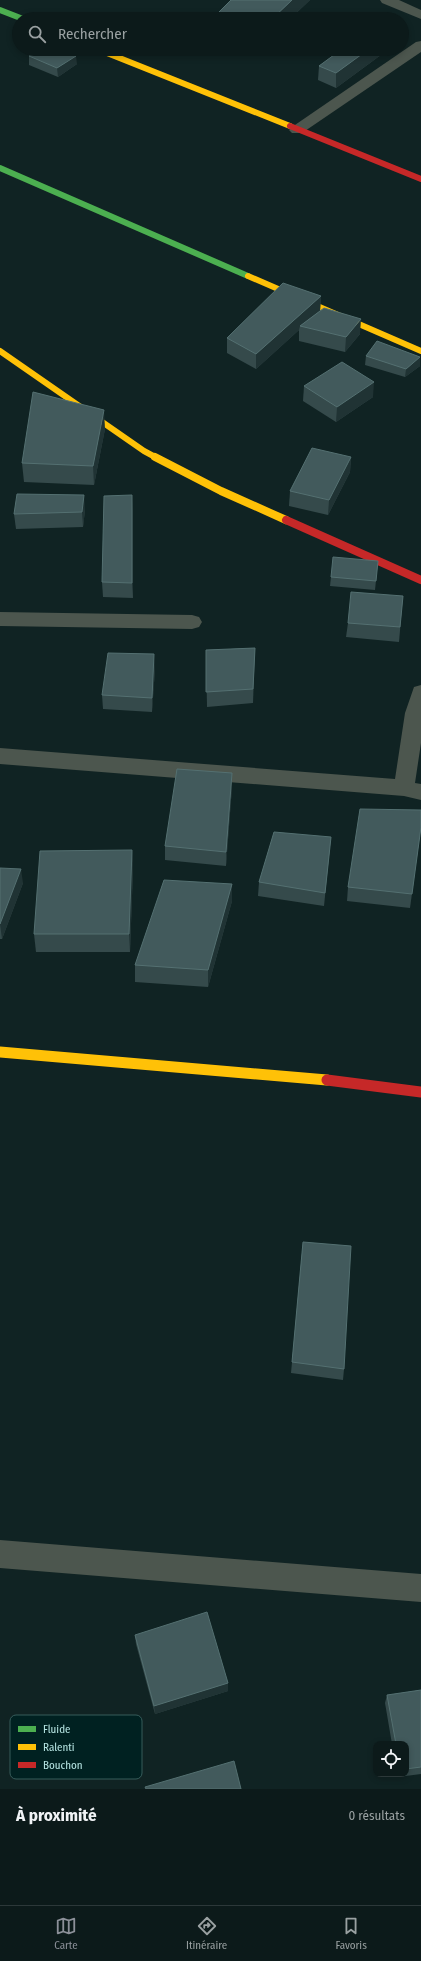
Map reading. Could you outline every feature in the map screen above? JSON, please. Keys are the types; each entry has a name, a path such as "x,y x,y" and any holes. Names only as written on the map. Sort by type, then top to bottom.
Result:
{"street":[{"path":"387,0 421,15"},
{"path":"0,10 12,15"},
{"path":"409,53 421,45"},
{"path":"114,56 421,179"},
{"path":"297,130 405,56"},
{"path":"0,168 421,351"},
{"path":"0,351 144,451 220,491 421,580"},
{"path":"0,619 192,622"},
{"path":"0,756 413,790 415,713 421,692"},
{"path":"0,1052 301,1078 421,1092"},
{"path":"0,1554 421,1588"}],"building":[{"path":"231,0 292,0 279,12 219,12"},
{"path":"29,56 76,56 57,68"},
{"path":"333,56 359,56 336,73 319,66"},
{"path":"283,283 321,296 256,354 227,338"},
{"path":"324,308 361,319 346,337 300,326"},
{"path":"377,341 420,357 406,369 366,356"},
{"path":"342,362 374,382 337,407 304,386"},
{"path":"33,392 104,410 93,466 22,463"},
{"path":"312,448 351,457 329,500 290,491"},
{"path":"17,494 84,495 82,512 14,514"},
{"path":"132,495 132,583 102,582 104,496"},
{"path":"333,557 378,561 376,581 331,577"},
{"path":"351,592 403,596 400,627 348,623"},
{"path":"255,648 253,689 206,692 206,650"},
{"path":"108,653 154,654 152,698 102,695"},
{"path":"177,769 232,773 226,852 165,846"},
{"path":"360,809 421,810 421,827 412,894 348,887"},
{"path":"274,832 331,837 325,893 259,882"},
{"path":"132,850 129,934 34,934 40,851"},
{"path":"0,868 21,869 0,924"},
{"path":"164,880 232,884 208,970 135,965"},
{"path":"303,1242 351,1246 344,1369 292,1362"},
{"path":"207,1612 228,1683 154,1706 135,1635"},
{"path":"421,1690 421,1767 409,1769 409,1741 395,1741 387,1695"},
{"path":"234,1761 241,1789 146,1789 145,1787"}],"traffic: fast":[{"path":"0,10 12,15"},
{"path":"0,168 248,276"}],"traffic: slow":[{"path":"115,56 290,126"},
{"path":"248,276 421,351"},
{"path":"0,351 144,451 221,491 286,520"},
{"path":"0,1052 327,1080"}],"traffic: jam":[{"path":"290,126 421,179"},
{"path":"286,520 421,580"},
{"path":"327,1080 421,1092"}]}
